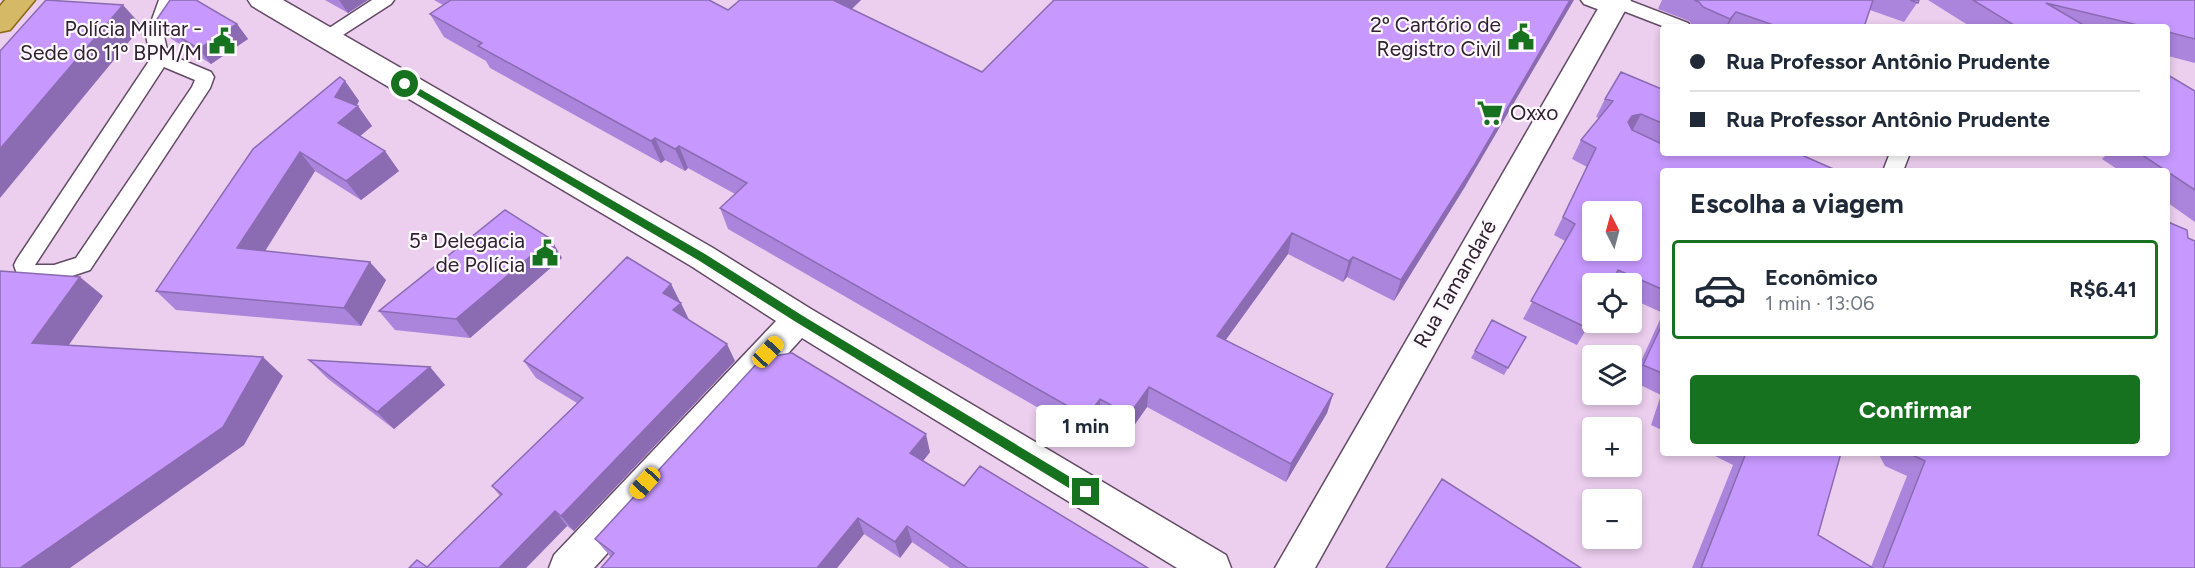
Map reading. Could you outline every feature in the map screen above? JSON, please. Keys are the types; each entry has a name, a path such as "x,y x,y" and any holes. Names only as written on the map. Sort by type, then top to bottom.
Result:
{"main road":[{"path":"0,23 21,0"}],"street":[{"path":"262,0 702,257 799,319 1212,568"},
{"name":"Rua Tamandaré","path":"1294,568 1609,3"},
{"path":"568,568 799,319"}],"lane":[{"path":"160,58 205,77 201,88 83,264 66,272 31,274 25,271 24,265 160,58 156,36 168,0"},
{"path":"326,38 385,0"},
{"path":"1609,3 1673,24"}],"building":[{"path":"46,0 123,5 0,149 0,51"},
{"path":"170,0 196,0 237,24 199,49 155,22"},
{"path":"451,0 709,0 728,10 740,0 833,0 982,72 1054,0 1570,0 1475,164 1401,280 1353,257 1349,261 1292,233 1217,336 1333,394 1291,464 1149,387 1129,415 1100,399 1087,417 720,208 747,183 679,146 675,149 655,138 651,141 478,46 482,43 430,14"},
{"path":"1694,0 1873,0 1865,24 1770,24 1736,12 1730,19 1703,7"},
{"path":"1973,0 2195,0 2195,39 2170,33 2170,24 2134,24 2046,3 2082,24 2012,24"},
{"path":"1621,72 1660,88 1660,122 1641,114 1632,116 1628,122 1632,130 1660,143 1660,156 1804,156 1831,168 1660,168 1660,288 1642,280 1642,273 1625,273 1618,270 1616,273 1582,273 1582,326 1531,301 1575,224 1563,217 1596,148 1581,140 1613,101 1605,99"},
{"path":"2170,76 2195,91 2195,190 2170,173 2170,168 2162,168 2144,156 2170,156"},
{"path":"340,77 345,81 335,97 358,106 338,123 385,151 346,181 300,152 237,248 370,262 344,308 156,291 253,149"},
{"path":"505,210 551,239 456,319 379,311"},
{"path":"2170,223 2187,230 2188,238 2195,241 2195,568 1883,568 1925,461 1914,456 2170,456"},
{"path":"627,257 671,284 663,293 681,303 673,310 727,344 561,516 555,511 499,568 409,568 417,560 427,567 502,494 492,486 583,398 524,361"},
{"path":"0,271 80,277 32,343 263,357 223,427 20,568 0,568"},
{"path":"1492,320 1526,337 1508,368 1475,351"},
{"path":"1660,329 1660,372 1643,365"},
{"path":"792,353 926,434 910,453 964,486 980,466 1148,568 968,568 907,526 895,542 858,518 817,568 601,568 614,553 595,539 762,358"},
{"path":"309,360 430,367 377,412"},
{"path":"1745,456 1840,456 1818,535 1873,568 1701,568"},
{"path":"1442,479 1581,568 1386,568"}],"place":[{"name":"2º Cartório de Registro Civil","path":"1521,37"},
{"name":"Polícia Militar - Sede do 11º BPM/M","path":"222,41"},
{"name":"Oxxo","path":"1490,113"},
{"name":"5ª Delegacia de Polícia","path":"545,253"}],"route":[{"path":"405,84 702,257 799,319 1086,492"}]}
